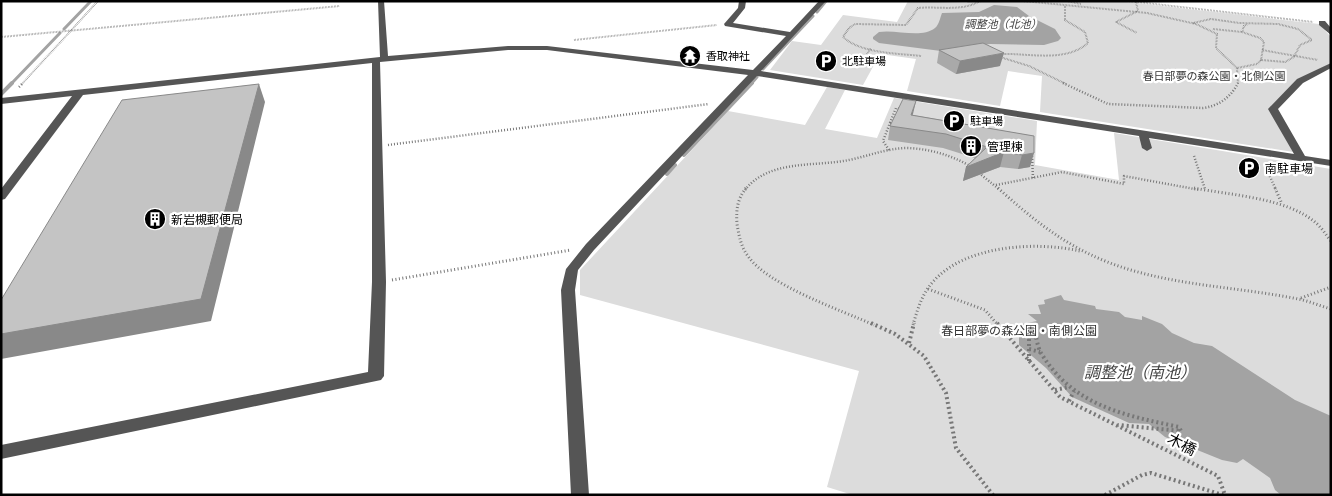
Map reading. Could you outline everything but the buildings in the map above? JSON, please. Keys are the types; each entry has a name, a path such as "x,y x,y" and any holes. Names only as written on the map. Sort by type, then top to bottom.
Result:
{"street":[{"path":"1,452 376,376 380,282 377,147 381,1"},
{"path":"728,24 741,8 743,1"},
{"path":"580,495 568,290 572,269 590,247 823,1"},
{"path":"1322,23 1331,33"},
{"path":"728,24 791,34"},
{"path":"4,101 380,59 508,48 547,48 755,73 797,75 965,106 1331,163"},
{"path":"1301,158 1273,109 1300,81 1327,63"},
{"path":"1,197 80,92"},
{"path":"962,116 965,106"},
{"path":"1144,134 1147,148"}],"path":[{"path":"4,101 98,1"},
{"path":"921,56 871,48 847,42 843,37 850,27 856,25 906,25 918,8 971,6 980,1"},
{"path":"1022,1 1138,11 1193,23 1210,29 1242,32 1260,38 1264,42 1261,60 1257,64 1237,68"},
{"path":"1067,1 1086,6"},
{"path":"1128,1 1322,23"},
{"path":"1136,2 1138,11"},
{"path":"1,37 340,6"},
{"path":"1065,6 1065,20 1085,32 1088,43 1086,46 1079,50 1057,55 997,55 1012,65 1027,65 1108,104 1151,104 1181,108 1213,106 1224,101 1238,84 1237,68 1216,48 1217,34 1210,29"},
{"path":"1137,33 1116,22 1138,11"},
{"path":"1193,23 1207,18 1248,24 1277,24 1304,32 1312,40 1300,45 1294,59 1285,62 1261,60"},
{"path":"573,40 728,24"},
{"path":"1242,32 1244,26 1248,24"},
{"path":"868,54 871,48"},
{"path":"1262,50 1297,54 1327,63"},
{"path":"377,147 730,101"},
{"path":"889,150 883,141 896,108 903,110"},
{"path":"890,124 899,125"},
{"path":"1032,148 1032,178"},
{"path":"993,495 956,448 946,393 924,356 910,343 895,334 772,278 747,258 738,233 736,210 739,196 755,180 776,170 805,163 850,160 889,150 908,149 941,154 967,164 995,185 1035,221 1085,252 1133,272 1177,283 1300,299 1331,310"},
{"path":"1194,156 1205,190"},
{"path":"1266,168 1282,204"},
{"path":"986,178 987,171"},
{"path":"995,185 1062,172 1124,184 1124,176 1282,204 1317,223 1331,241"},
{"path":"910,343 911,332 928,289 941,274 962,263 1008,247 1039,245 1085,252"},
{"path":"380,282 590,247"},
{"path":"1300,299 1331,287"},
{"name":"木橋","path":"928,289 985,310 1060,397 1218,476 1224,495"},
{"name":"木橋","path":"1029,362 1029,327 1034,327 1040,352 1074,391 1122,415 1179,427 1181,431 1116,425"},
{"path":"1029,349 1040,352"},
{"path":"1054,390 1069,387"},
{"path":"1069,401 1074,391"},
{"path":"1122,415 1128,426"},
{"name":"木橋","path":"1105,495 1142,475 1151,474 1224,495"}],"green space":[{"name":"春日部夢の森公園・北側公園","path":"908,1 967,3 968,1 1118,1 1319,24 1331,37 1331,63 1298,81 1270,108 1293,152 1040,112 1042,76 1008,71 1000,106 907,91 916,59 880,54 863,85 770,70 792,41 821,45 843,15 897,22"},
{"name":"春日部夢の森公園・南側公園","path":"827,87 845,90 825,129 877,138 894,98 1037,121 1035,165 1119,180 1114,133 1331,169 1331,495 853,495 827,487 859,371 580,295 580,270 728,111 805,125"}],"water":[{"name":"調整池（北池）","path":"994,5 1017,7 1029,16 1055,29 1061,38 1058,41 1044,45 990,44 941,51 879,43 873,39 879,32 886,31 923,33 938,25 942,13 979,12"},
{"name":"調整池（南池）","path":"1061,295 1064,300 1095,306 1096,309 1119,312 1125,317 1142,320 1142,316 1162,324 1172,333 1194,343 1212,346 1295,400 1331,416 1331,495 1281,495 1275,490 1270,478 1243,459 1237,463 1222,460 1165,437 1149,424 1129,423 1072,397 1046,368 1019,345 1019,337 1024,331 1022,324 1037,321 1028,314 1041,314 1038,305 1045,304 1044,300"}],"waterway":[{"path":"64,29 91,1"},
{"path":"817,12 826,1"},
{"path":"763,69 813,16"},
{"path":"11,84 60,33"},
{"path":"751,84 757,77"},
{"path":"684,155 752,83"},
{"path":"1,94 11,84"},
{"path":"667,174 675,165"}],"place":[{"name":"香取神社","path":"690,56"},
{"name":"北駐車場","path":"826,61"},
{"name":"駐車場","path":"954,121"},
{"name":"管理棟","path":"971,146"},
{"name":"南駐車場","path":"1249,168"},
{"name":"新岩槻郵便局","path":"155,219"}]}
